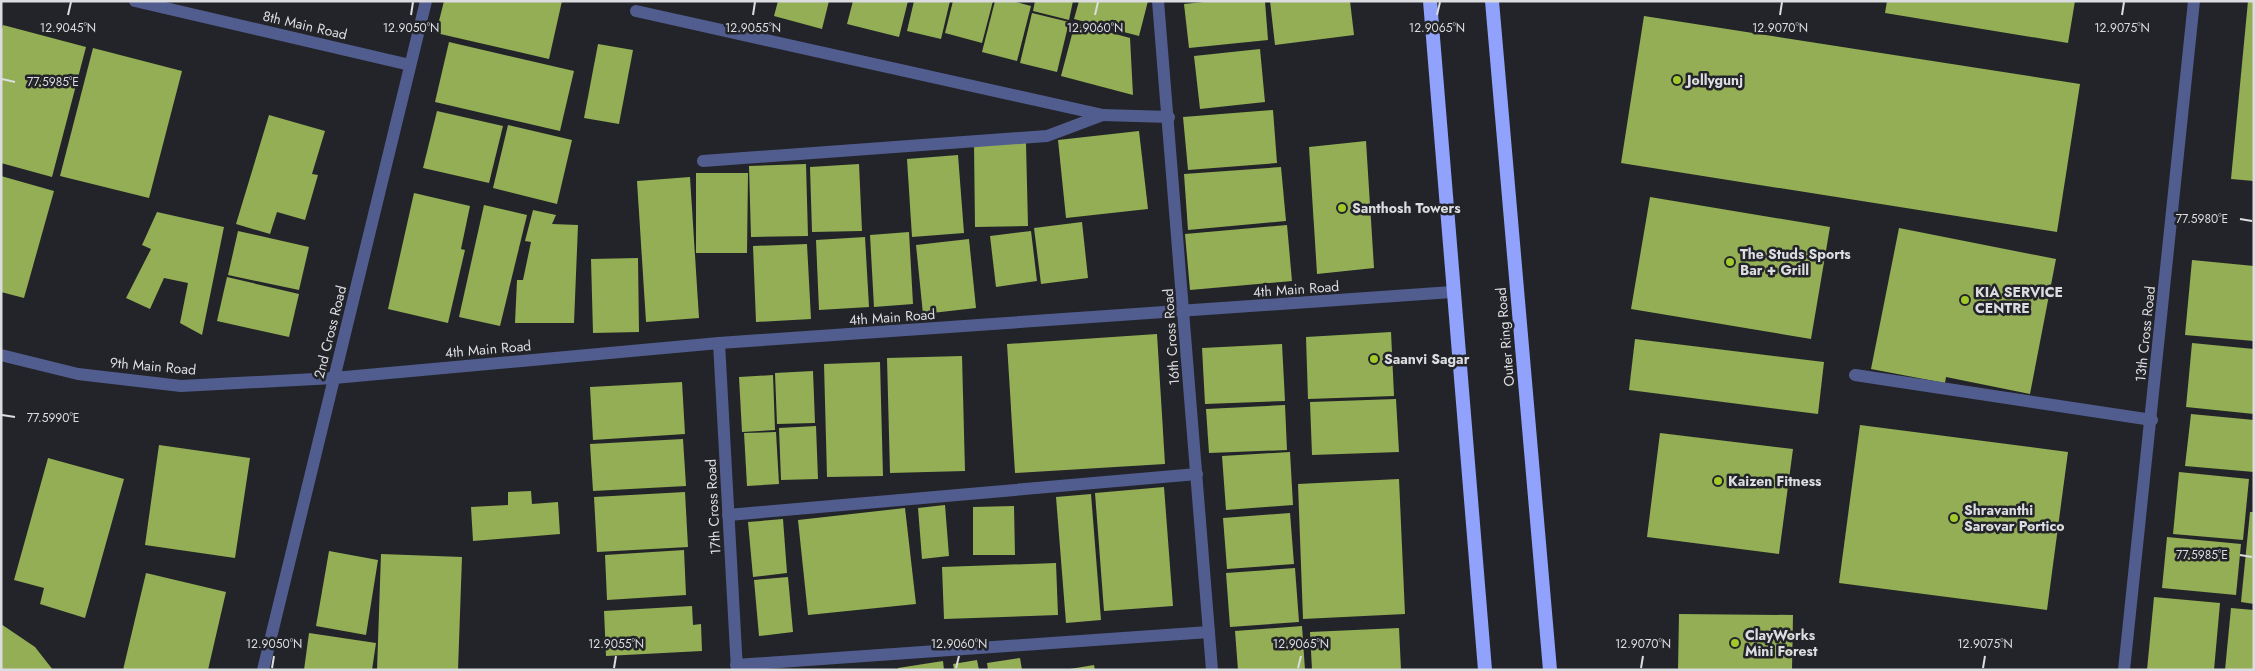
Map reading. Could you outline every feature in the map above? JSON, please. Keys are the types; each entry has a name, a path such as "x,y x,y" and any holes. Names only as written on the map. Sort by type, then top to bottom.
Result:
{"highway":[{"path":"1430,1 1452,292 1485,670"},
{"name":"Outer Ring Road","path":"1492,1 1550,670"}],"street":[{"name":"8th Main Road","path":"135,1 410,65"},
{"name":"2nd Cross Road","path":"263,670 426,1"},
{"name":"16th Cross Road","path":"1158,1 1169,117 1212,670"},
{"name":"13th Cross Road","path":"2124,670 2152,420 2194,1"},
{"path":"636,11 1103,115 1169,117"},
{"path":"703,161 1047,136 1103,115"},
{"name":"4th Main Road","path":"334,378 719,343 1184,313 1452,292"},
{"name":"17th Cross Road","path":"719,343 736,668"},
{"name":"9th Main Road","path":"1,355 78,374 181,386 334,378"},
{"path":"1856,375 2152,420"},
{"path":"728,515 1196,474"},
{"path":"736,668 1209,632"}],"building":[{"path":"444,1 562,1 549,59 436,33"},
{"path":"778,1 829,1 822,29 774,16"},
{"path":"853,1 908,1 899,37 847,24"},
{"path":"914,1 950,1 941,39 907,31"},
{"path":"953,1 993,1 982,43 945,33"},
{"path":"995,1 1012,1 1031,6 1017,61 982,52"},
{"path":"1035,1 1073,1 1069,20 1033,11"},
{"path":"1079,1 1148,1 1139,36 1074,19"},
{"path":"1214,1 1265,1 1268,40 1189,48 1184,4"},
{"path":"1270,1 1350,1 1354,35 1275,45"},
{"path":"1887,1 2075,1 2068,43 1885,13"},
{"path":"2248,1 2254,1 2254,181 2231,179"},
{"path":"1032,13 1069,22 1057,72 1020,63"},
{"path":"1644,16 2080,84 2057,232 1621,163"},
{"path":"1075,23 1130,38 1133,95 1061,76"},
{"path":"3,25 86,47 52,177 1,163 1,33"},
{"path":"449,42 574,71 560,131 435,102"},
{"path":"598,44 633,50 619,124 584,118"},
{"path":"93,48 182,71 149,198 60,176"},
{"path":"1260,49 1265,102 1200,109 1194,56"},
{"path":"1273,110 1277,163 1188,170 1183,117"},
{"path":"437,111 503,126 489,183 423,168"},
{"path":"269,115 325,131 312,174 318,175 305,220 277,212 270,234 236,224"},
{"path":"508,125 572,140 557,204 493,188"},
{"path":"1139,131 1148,209 1066,218 1058,140"},
{"name":"Santhosh Towers","path":"1366,141 1374,268 1317,274 1309,147"},
{"path":"1026,143 1028,226 975,227 974,144"},
{"path":"958,155 964,233 912,237 907,159"},
{"path":"806,164 808,236 751,237 749,166"},
{"path":"859,164 862,231 812,232 810,167"},
{"path":"1281,167 1286,221 1188,230 1184,174"},
{"path":"696,173 748,173 747,253 696,253"},
{"path":"1,176 54,191 24,298 1,292"},
{"path":"690,177 699,318 646,322 637,181"},
{"path":"414,193 470,206 461,249 465,250 448,323 388,309"},
{"path":"1650,197 1830,227 1811,339 1631,309"},
{"path":"484,205 527,215 500,326 459,317"},
{"path":"533,210 556,215 552,224 578,225 574,323 515,323 517,280 523,280 531,242 525,241"},
{"path":"157,212 224,227 202,335 180,323 188,283 164,278 150,309 126,298 151,249 142,245"},
{"path":"1082,222 1088,278 1041,284 1034,228"},
{"path":"1287,225 1292,281 1190,290 1185,234"},
{"path":"1899,228 2056,259 2030,394 1946,377 1945,383 1871,369"},
{"path":"238,231 309,247 299,290 228,275"},
{"path":"1031,231 1037,281 996,287 990,236"},
{"path":"909,232 913,304 874,307 870,235"},
{"path":"865,237 869,307 819,310 816,240"},
{"path":"969,239 976,308 923,314 916,245"},
{"path":"807,244 811,319 756,322 753,246"},
{"path":"638,258 639,332 593,333 591,259"},
{"path":"2192,260 2254,266 2254,341 2185,335"},
{"path":"227,277 299,294 289,337 217,321"},
{"path":"1391,332 1394,396 1308,399 1306,337"},
{"path":"1157,334 1165,464 1015,473 1007,344"},
{"path":"1635,339 1824,362 1818,414 1629,390"},
{"path":"2192,343 2254,349 2254,414 2186,407"},
{"path":"1282,344 1285,401 1205,404 1202,348"},
{"path":"962,356 965,471 890,473 887,358"},
{"path":"880,362 883,476 827,477 824,364"},
{"path":"813,371 815,423 777,424 775,373"},
{"path":"773,375 775,430 742,432 739,377"},
{"path":"682,382 685,434 593,440 590,387"},
{"path":"1396,399 1399,452 1312,455 1310,402"},
{"path":"1285,405 1287,450 1209,453 1206,409"},
{"path":"2191,414 2254,420 2254,472 2185,466"},
{"name":"Shravanthi Sarovar Portico","path":"1860,425 2068,452 2047,610 1839,583"},
{"path":"816,426 818,479 781,480 779,428"},
{"path":"776,432 779,484 747,486 744,433"},
{"path":"1660,433 1793,449 1779,554 1647,537"},
{"path":"683,439 686,486 593,491 590,444"},
{"path":"159,445 250,458 235,558 145,545"},
{"path":"1290,452 1293,505 1226,510 1222,456"},
{"path":"48,458 124,479 85,618 40,604 44,588 14,580"},
{"path":"2179,472 2249,479 2243,540 2173,534"},
{"path":"1399,479 1405,614 1303,619 1298,484"},
{"path":"1164,487 1173,606 1104,611 1095,493"},
{"path":"531,491 532,504 558,502 560,534 473,541 471,507 508,505 508,492"},
{"path":"685,492 688,547 597,552 594,497"},
{"path":"1091,494 1101,620 1066,623 1056,497"},
{"path":"945,505 949,556 922,559 918,508"},
{"path":"1014,506 1015,555 973,555 973,507"},
{"path":"905,508 916,604 808,615 798,520"},
{"path":"2250,512 2254,512 2254,604 2241,602"},
{"path":"1290,513 1294,564 1227,569 1223,518"},
{"path":"783,519 787,573 753,577 748,522"},
{"path":"2167,537 2241,544 2236,595 2162,588"},
{"path":"684,550 686,595 607,600 605,555"},
{"path":"329,551 378,560 366,635 316,626"},
{"path":"381,554 462,557 458,670 377,670"},
{"path":"1056,563 1058,615 944,619 942,567"},
{"path":"1295,568 1299,622 1230,627 1226,573"},
{"path":"146,573 226,592 208,670 123,670"},
{"path":"788,577 793,632 759,636 754,580"},
{"path":"2154,597 2220,603 2214,670 2147,670"},
{"path":"692,606 693,625 701,624 702,651 606,656 604,611"},
{"path":"2231,608 2254,610 2254,670 2225,670"},
{"name":"ClayWorks Mini Forest","path":"1679,614 1793,615 1792,670 1678,670"},
{"path":"1,624 35,647 53,670 1,670"},
{"path":"1302,626 1305,670 1238,670 1235,631"},
{"path":"1399,628 1401,670 1312,670 1310,632"},
{"path":"309,633 376,643 372,670 304,670"},
{"path":"1020,658 1022,670 988,670 987,663"},
{"path":"977,660 979,670 954,670 953,664"},
{"path":"943,661 944,670 898,670 898,668"},
{"path":"1094,665 1095,670 1070,670 1070,669"}],"place":[{"name":"Jollygunj","path":"1677,80"},
{"name":"Santhosh Towers","path":"1342,208"},
{"name":"The Studs Sports Bar + Grill","path":"1730,262"},
{"name":"KIA SERVICE CENTRE","path":"1965,300"},
{"name":"Saanvi Sagar","path":"1374,359"},
{"name":"Kaizen Fitness","path":"1718,481"},
{"name":"Shravanthi Sarovar Portico","path":"1954,518"},
{"name":"ClayWorks Mini Forest","path":"1735,643"}]}
